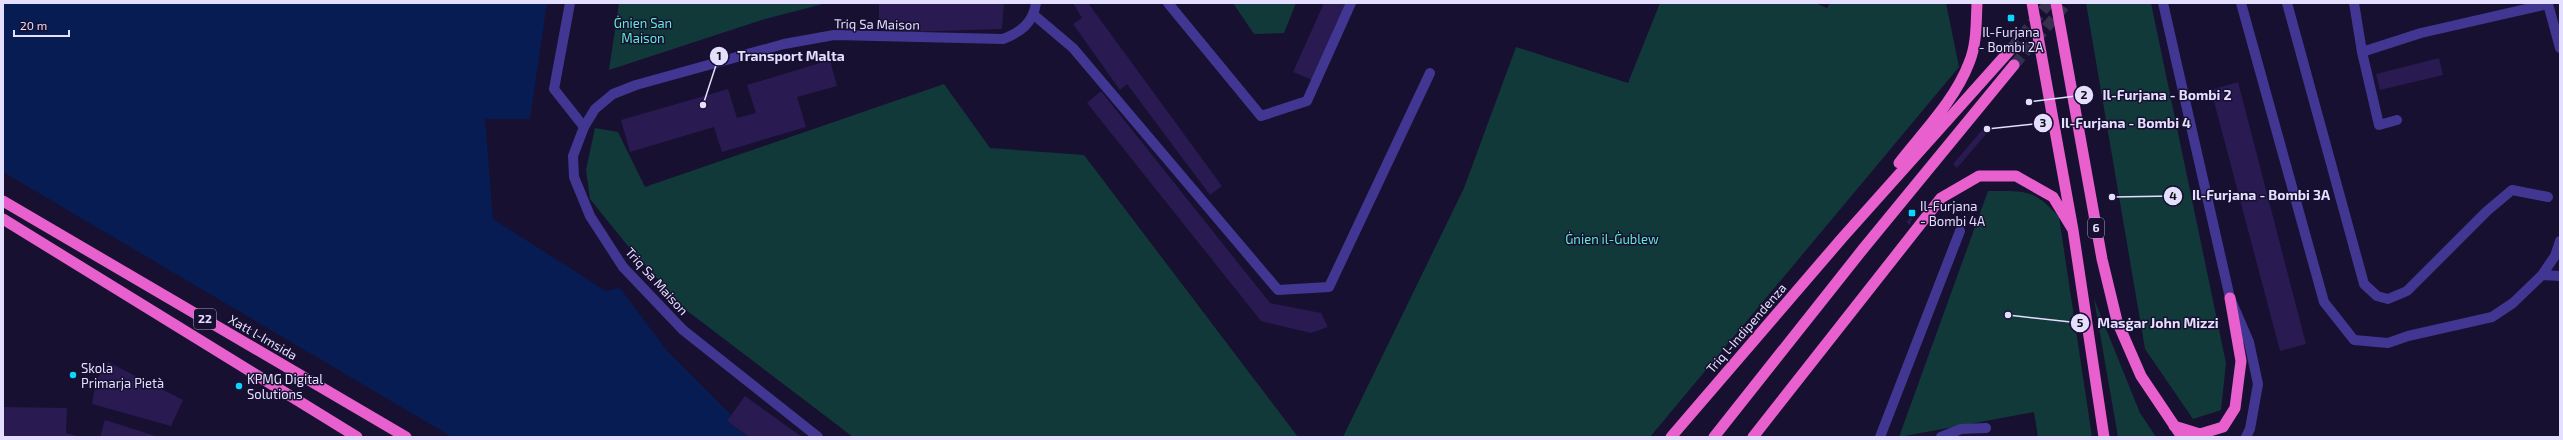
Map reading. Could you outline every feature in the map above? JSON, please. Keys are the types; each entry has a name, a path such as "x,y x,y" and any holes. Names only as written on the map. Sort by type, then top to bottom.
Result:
{"highway":[{"path":"1843,237 1952,95 1969,63 1976,36 1977,3"},
{"name":"6","path":"2032,3 2072,230 2104,437"},
{"name":"6","path":"2056,3 2101,253 2117,322 2141,376 2182,437"},
{"path":"1843,237 2011,49"},
{"path":"1714,437 1863,249 2014,65"},
{"path":"1753,437 1941,198 1979,176 2016,176 2053,198 2072,230"},
{"name":"Xatt l-Imsida","path":"3,201 406,437"},
{"name":"22","path":"3,219 357,437"},
{"name":"Triq l-Indipendenza","path":"1671,437 1843,237"},
{"path":"2174,426 2200,434 2223,427 2235,408 2241,361 2230,298"}],"street":[{"path":"570,3 554,89 584,127"},
{"path":"1036,3 1034,15 1073,48 1278,290 1329,287 1430,73"},
{"path":"1168,3 1261,116 1307,102 1352,3"},
{"path":"2163,3 2230,298 2249,342 2258,384 2250,429 2246,437"},
{"path":"2241,3 2324,302 2354,340 2388,343 2408,336 2492,317 2513,303 2542,275 2554,256 2560,241"},
{"path":"2287,3 2364,284 2377,296 2388,299 2407,291 2487,211 2512,190 2548,197"},
{"path":"2354,3 2362,52 2379,124 2397,120"},
{"path":"2362,52 2421,33 2548,4 2560,48"},
{"name":"Triq Sa Maison","path":"818,437 683,330 623,267 590,216 574,177 573,156 584,127 595,109 612,94 636,85 784,44 834,35 1003,39 1019,33 1034,15"},
{"path":"1880,437 1960,231"},
{"path":"2542,275 2560,276"},
{"path":"1941,437 1961,429 1986,428"}],"green space":[{"name":"Ġnien San Maison","path":"619,3 827,3 765,19 609,70"},
{"path":"1233,3 1296,3 1284,33 1254,34"},
{"name":"Ġnien il-Ġublew","path":"1660,3 1815,3 1827,8 1830,3 1946,3 1959,67 1650,437 1343,437 1464,188 1516,47 1628,83"},
{"path":"2086,3 2151,3 2226,363 2221,410 2193,419 2145,349"},
{"path":"944,84 990,148 1084,155 1298,437 853,437 686,310 632,251 590,199 586,170 595,128 618,132 645,187"},
{"path":"1988,191 2028,193 2042,201 2059,217 2092,437 2038,437 2034,412 1899,437"},
{"path":"2094,299 2140,413 2156,437 2118,437"}],"water":[{"path":"3,3 547,3 530,119 485,119 493,219 606,291 620,288 668,352 731,415 727,421 749,437 452,437 3,172"}],"building":[{"path":"879,3 1004,3 1002,29 908,32 879,25"},
{"path":"1073,3 1088,3 1222,186 1210,195 1127,84 1120,90 1073,24 1082,18"},
{"path":"1324,3 1348,3 1312,80 1293,72"},
{"path":"2439,58 2443,75 2380,90 2376,74"},
{"path":"830,60 837,86 797,97 806,127 722,152 714,127 630,152 621,120 728,89 737,118 756,113 747,85"},
{"path":"2238,82 2306,344 2280,351 2211,90"},
{"path":"1101,91 1270,303 1321,313 1328,327 1311,333 1261,321 1087,103"},
{"path":"1983,129 1987,133 1957,168 1953,164"},
{"path":"1913,215 1910,225 1906,222"},
{"path":"108,362 183,400 171,426 92,404 96,381"},
{"path":"745,396 802,437 749,437 727,421"},
{"path":"3,407 67,408 66,433 80,437 3,437"},
{"path":"105,420 159,437 100,437"}],"tunnel":[{"path":"2011,49 2049,3"},
{"path":"2014,65 2067,3"}],"place":[{"name":"Il-Furjana - Bombi 2A","path":"2011,18"},
{"name":"Il-Furjana - Bombi 2","path":"2029,102"},
{"name":"Transport Malta","path":"703,105"},
{"name":"Il-Furjana - Bombi 4","path":"1987,129"},
{"name":"Il-Furjana - Bombi 3A","path":"2112,197"},
{"name":"Il-Furjana - Bombi 4A","path":"1912,213"},
{"name":"Masġar John Mizzi","path":"2008,315"},
{"name":"Skola Primarja Pietà","path":"73,375"},
{"name":"KPMG Digital Solutions","path":"239,386"}]}
